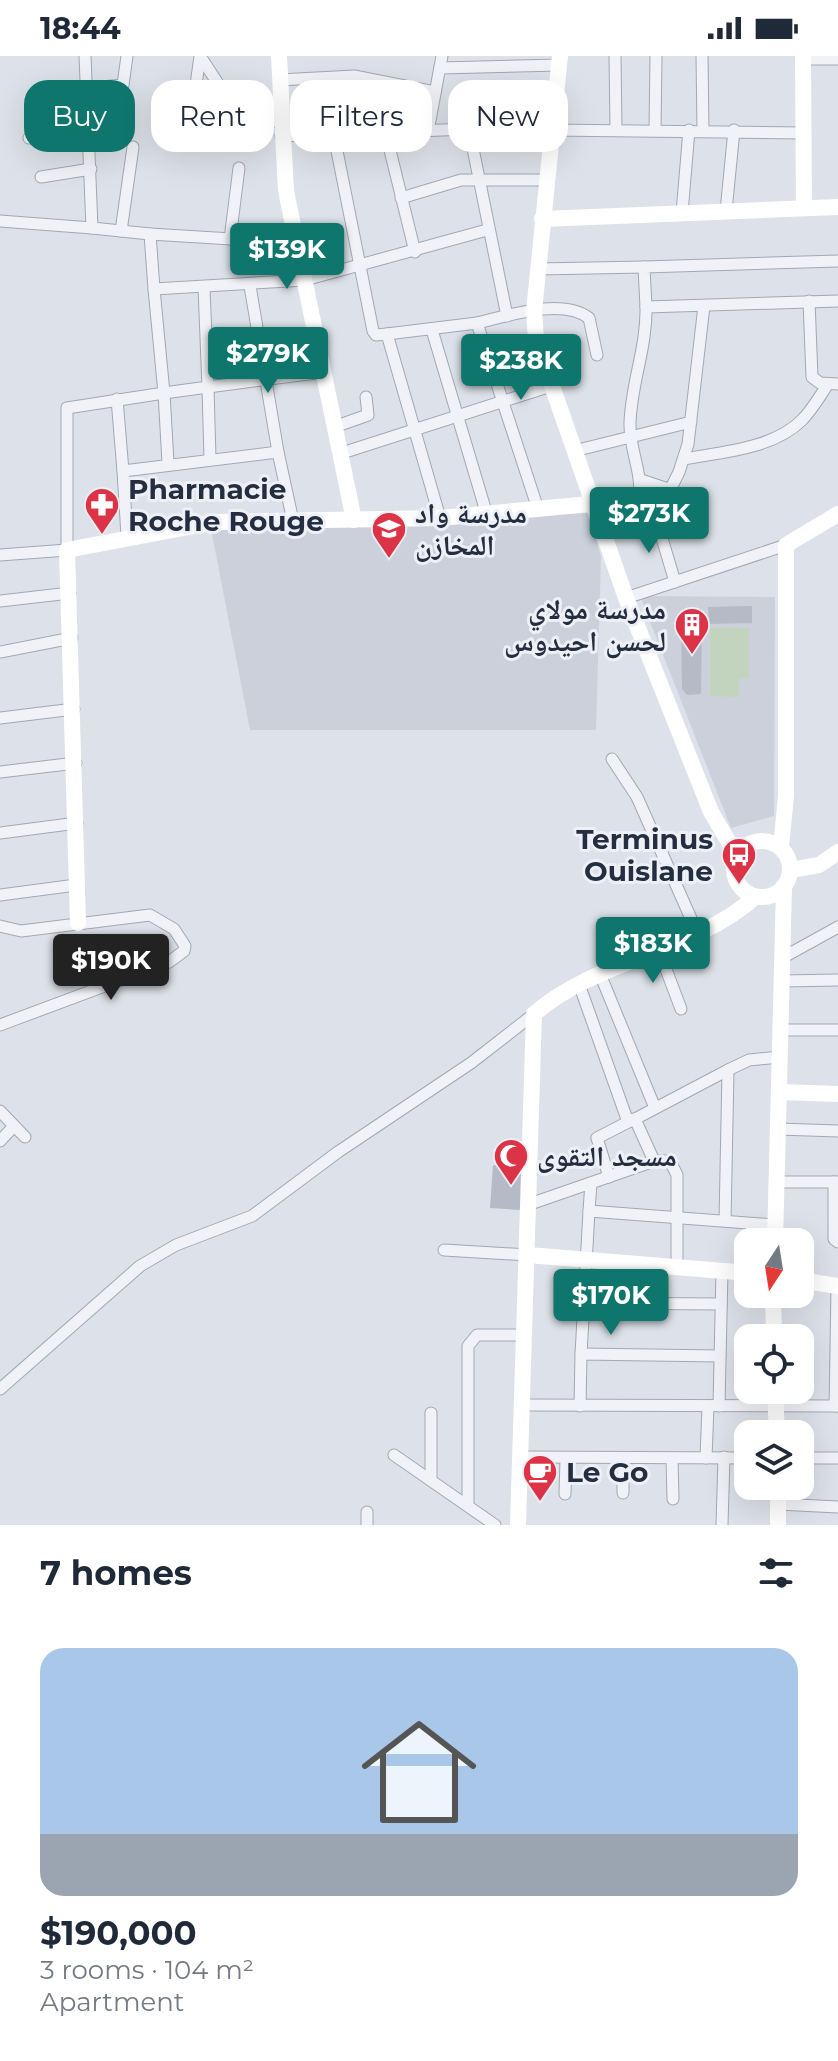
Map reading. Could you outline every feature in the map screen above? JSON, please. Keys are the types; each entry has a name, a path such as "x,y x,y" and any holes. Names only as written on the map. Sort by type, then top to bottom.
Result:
{"street":[{"path":"85,56 86,80"},
{"path":"126,80 127,56"},
{"path":"197,80 200,56"},
{"path":"200,56 216,80"},
{"path":"279,56 286,191 354,520"},
{"path":"615,56 616,129"},
{"path":"655,129 656,56"},
{"path":"702,56 703,130"},
{"path":"804,207 803,58 838,59"},
{"path":"432,109 441,62 560,60 558,80"},
{"path":"279,80 354,76 435,92"},
{"path":"274,121 281,117"},
{"path":"568,128 802,133"},
{"path":"682,213 689,130"},
{"path":"726,211 734,130"},
{"path":"281,136 290,136"},
{"path":"90,152 92,228"},
{"path":"121,231 132,152"},
{"path":"337,152 376,335 432,330 534,311 571,311 584,314 592,328 597,355"},
{"path":"390,152 415,252"},
{"path":"473,152 507,316"},
{"path":"549,152 534,311 536,340 588,498 626,598 711,812 737,856"},
{"path":"230,239 239,168"},
{"path":"41,177 91,169"},
{"path":"401,198 440,185 478,180 546,180"},
{"path":"542,219 838,207"},
{"path":"0,221 298,243"},
{"path":"154,289 250,286 305,280 487,230"},
{"path":"150,234 168,463"},
{"path":"538,269 838,261"},
{"path":"636,508 641,480 630,436 646,333 644,267"},
{"path":"250,286 293,521"},
{"path":"204,288 210,459"},
{"path":"809,301 810,369 816,381 833,384"},
{"path":"646,307 838,301"},
{"path":"675,582 656,518 684,459 704,306"},
{"path":"477,323 538,509"},
{"path":"432,330 487,515"},
{"path":"387,334 440,518"},
{"path":"78,923 65,410 73,405 324,372"},
{"path":"684,459 772,438 801,421 833,384"},
{"path":"339,454 551,386"},
{"path":"334,427 368,415 366,397"},
{"path":"117,399 127,536"},
{"path":"574,451 691,422"},
{"path":"123,471 168,463 278,452"},
{"path":"641,480 671,490"},
{"path":"0,555 67,550 127,536 215,522 487,515 538,509 588,498 636,508 656,518"},
{"path":"626,598 786,545 838,514"},
{"path":"781,847 786,766 786,545"},
{"path":"0,601 70,593"},
{"path":"0,652 72,638"},
{"path":"0,718 74,709"},
{"path":"612,759 637,797 697,932"},
{"path":"0,772 76,763"},
{"path":"0,833 77,823"},
{"path":"755,897 739,886 734,868 737,856 757,841 769,841 781,847 788,857 791,870 784,888 775,1228"},
{"path":"791,870 819,865 838,852"},
{"path":"0,895 76,885"},
{"path":"0,1389 140,1266 176,1245 252,1216 338,1152 447,1080 579,984 697,932 736,912 755,897 774,895 784,888"},
{"path":"0,928 21,931 150,915 179,933 184,951 169,962 0,1025"},
{"path":"782,958 838,927"},
{"path":"658,948 681,1009"},
{"path":"600,974 655,1108"},
{"path":"782,981 838,980"},
{"path":"579,984 631,1120 654,1161"},
{"path":"530,1525 518,1524 534,1014"},
{"path":"780,1030 838,1030"},
{"path":"609,1177 597,1138 749,1060 780,1057"},
{"path":"725,1221 728,1070"},
{"path":"779,1092 838,1094"},
{"path":"0,1111 25,1137"},
{"path":"0,1141 14,1126"},
{"path":"778,1129 838,1131"},
{"path":"530,1204 664,1159 675,1166 677,1268"},
{"path":"777,1182 836,1182 834,1239 838,1242"},
{"path":"580,1406 583,1261 591,1183"},
{"path":"589,1211 725,1221 752,1228"},
{"path":"444,1250 734,1272"},
{"path":"706,1458 720,1356 722,1271"},
{"path":"814,1282 838,1286 837,1406 814,1403"},
{"path":"582,1303 721,1304"},
{"path":"468,1504 468,1346 477,1335 525,1335"},
{"path":"581,1354 720,1356"},
{"path":"523,1405 714,1406 734,1403"},
{"path":"431,1413 431,1480"},
{"path":"394,1455 495,1525"},
{"path":"521,1457 734,1457"},
{"path":"722,1525 724,1457"},
{"path":"814,1458 838,1458"},
{"path":"565,1494 566,1459"},
{"path":"623,1459 623,1493"},
{"path":"672,1459 673,1499"},
{"path":"778,1500 778,1525"},
{"path":"778,1504 838,1507"},
{"path":"367,1512 367,1525"}],"shaded area":[{"path":"587,513 601,556 596,730 250,730 211,529"},
{"path":"640,596 775,597 774,816 731,828"}],"green space":[{"path":"710,628 749,628 749,678 739,679 739,697 710,696"}],"building":[{"path":"752,606 752,623 709,624 708,607"},
{"name":"مدرسة مولاي لحسن احيدوس","path":"681,623 702,623 701,694 687,695 682,689"},
{"path":"493,1165 522,1166 521,1210 490,1208"}],"place":[{"name":"Pharmacie Roche Rouge","path":"102,536"},
{"name":"مدرسة واد المخازن","path":"389,560"},
{"name":"مدرسة مولاي لحسن احيدوس","path":"692,656"},
{"name":"Terminus Ouislane","path":"739,886"},
{"name":"مسجد التقوى","path":"511,1187"},
{"name":"Le Go","path":"540,1503"}]}
